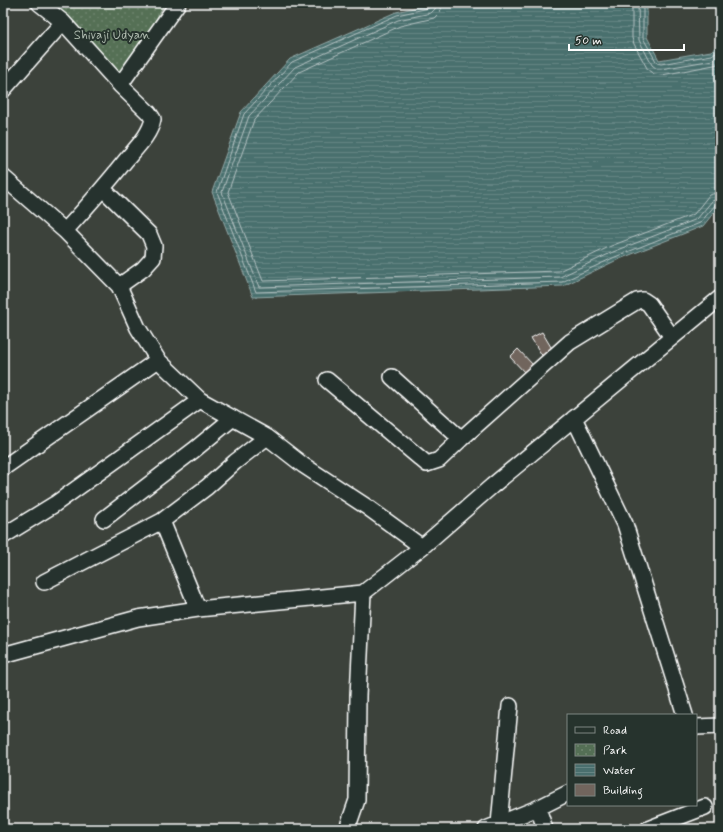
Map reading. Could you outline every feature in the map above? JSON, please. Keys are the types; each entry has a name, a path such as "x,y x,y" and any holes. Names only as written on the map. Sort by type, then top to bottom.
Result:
{"street":[{"path":"39,3 63,22 153,119 151,127 145,137 103,189 65,231"},
{"path":"120,85 178,3"},
{"path":"3,90 63,22"},
{"path":"3,177 65,231 119,286 138,328 158,360 200,400 268,437 422,547"},
{"path":"103,189 149,234 154,246 153,258 143,269 119,286"},
{"path":"3,655 138,618 198,609 363,593 422,547 492,486 720,298"},
{"path":"328,380 427,464 439,460 570,342 637,301 643,300 649,304 672,337"},
{"path":"3,468 158,360"},
{"path":"392,377 461,439"},
{"path":"3,536 56,504 200,400"},
{"path":"104,519 233,418"},
{"path":"574,418 625,524 685,714"},
{"path":"44,582 162,521 208,487 235,462 268,437"},
{"path":"162,521 198,609"},
{"path":"347,829 357,800 358,696 363,593"},
{"path":"510,706 493,826 538,808 567,793"},
{"path":"697,726 720,726"},
{"path":"648,829 705,807"},
{"path":"538,808 546,829"}],"green space":[{"name":"Shivaji Udyan","path":"36,3 165,3 120,85"}],"water":[{"path":"436,3 647,3 647,37 659,60 711,51 720,44 720,205 703,226 617,260 563,286 253,297 212,192 241,112 290,59 396,12"}],"building":[{"path":"542,332 554,352 545,360 531,338"},
{"path":"518,349 534,366 526,374 510,357"}]}
